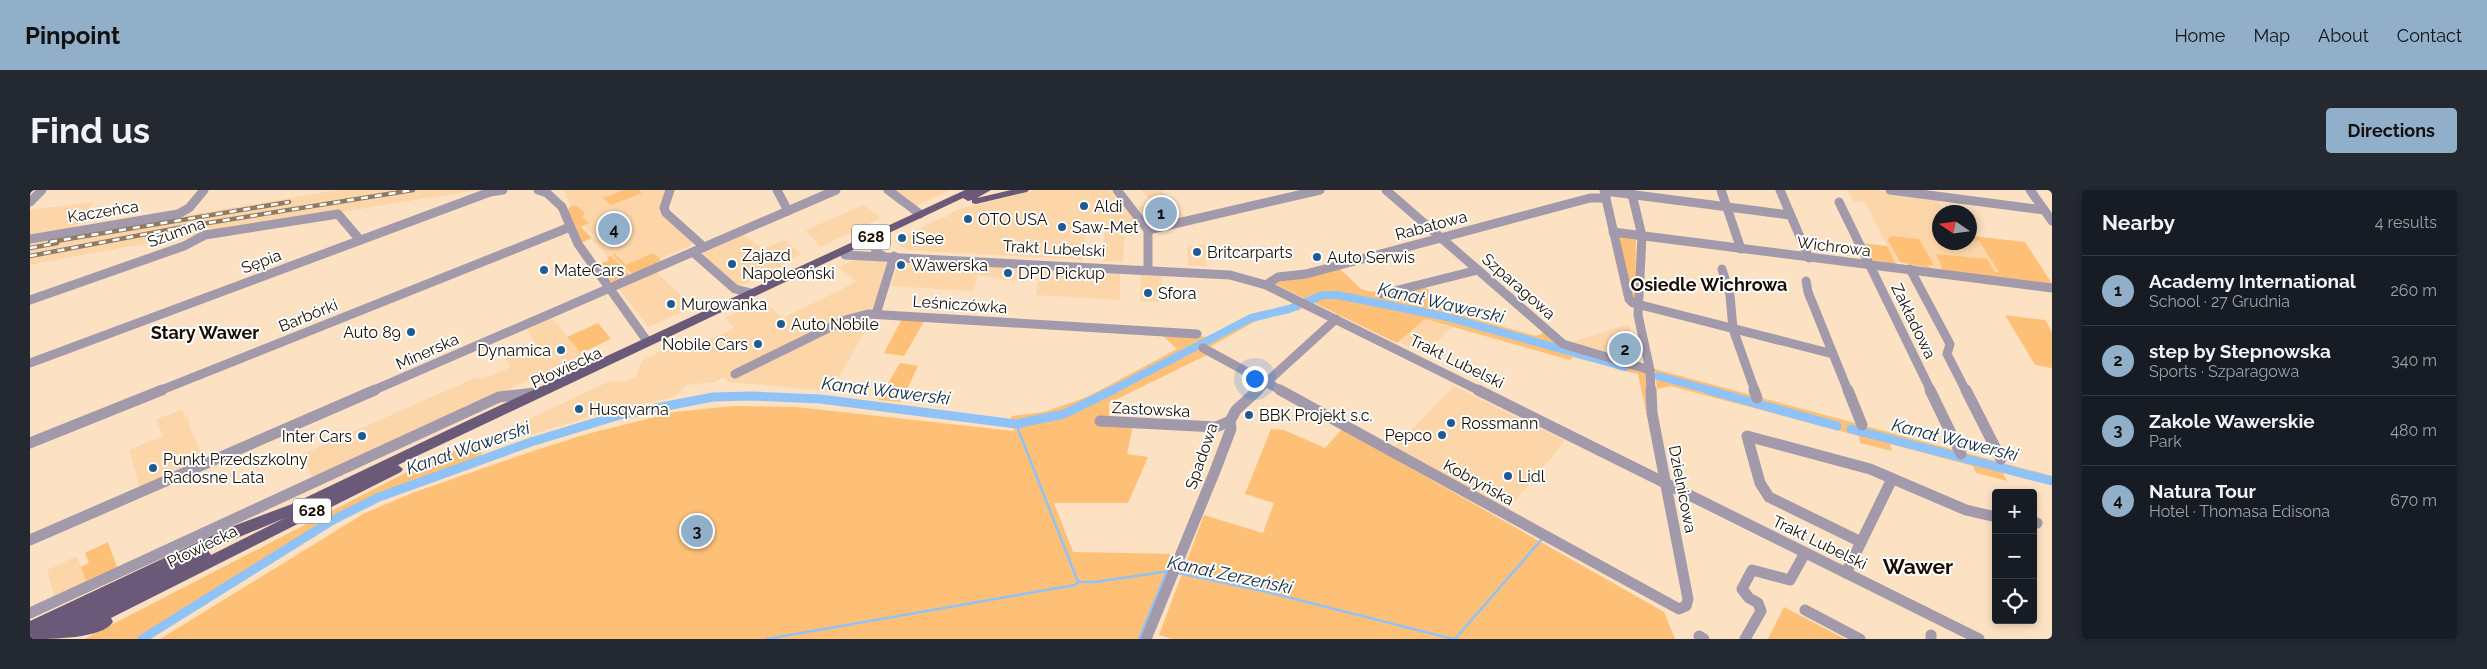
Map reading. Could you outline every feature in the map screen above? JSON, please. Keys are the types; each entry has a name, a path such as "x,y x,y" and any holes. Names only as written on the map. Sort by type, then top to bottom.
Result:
{"main road":[{"path":"924,211 957,190"},
{"name":"Płowiecka","path":"30,628 233,532 297,508 535,393 924,211 973,190"},
{"name":"Płowiecka","path":"165,584 508,414 986,190"},
{"path":"949,206 1024,190"},
{"name":"628","path":"32,639 297,508"},
{"path":"76,639 132,608 165,584"},
{"name":"628","path":"54,639 165,584"}],"street":[{"path":"30,202 42,190"},
{"name":"Kaczeńca","path":"30,238 182,212 189,208 204,190"},
{"name":"Sępia","path":"30,363 490,192 503,190"},
{"path":"538,190 547,193 562,207 578,244 647,341"},
{"path":"670,190 664,208 666,213 704,247"},
{"path":"777,190 788,211"},
{"name":"Minerska","path":"30,540 836,190"},
{"path":"888,190 924,211"},
{"path":"1117,190 1148,230 1148,269"},
{"path":"1148,230 1320,190"},
{"name":"Szparagowa","path":"1386,190 1562,344 1650,370"},
{"path":"1721,190 1741,249"},
{"path":"1780,190 1809,258"},
{"path":"1890,190 2047,212"},
{"path":"2030,190 2052,221"},
{"path":"1632,192 1642,236 1638,305"},
{"name":"Rabatowa","path":"1266,285 1278,277 1306,274 1605,193 1632,192 1790,215"},
{"path":"1605,193 1629,299 1638,305 1833,354"},
{"name":"Zakładowa","path":"1839,202 1961,454"},
{"name":"Szumna","path":"30,300 184,246 205,235 338,214 360,240"},
{"name":"Barbórki","path":"30,443 570,227"},
{"name":"Wichrowa","path":"1613,232 2052,288"},
{"path":"874,242 876,252 883,256"},
{"path":"693,252 735,289 751,293"},
{"name":"Trakt Lubelski","path":"845,255 1148,269 1230,275 1266,285 1979,639"},
{"path":"876,314 894,256"},
{"path":"1722,269 1730,295 1733,329 1757,398"},
{"path":"1910,269 1950,344 1947,354 2001,459"},
{"path":"1382,294 1478,270"},
{"path":"1806,281 1808,292 1862,425"},
{"name":"Dzielnicowa","path":"1638,305 1650,370 1652,413 1688,599 1686,606 1679,609"},
{"name":"Leśniczówka","path":"735,374 846,320 876,314 1197,334"},
{"name":"Spadowa","path":"1146,639 1215,471 1231,429 1230,421 1236,410 1263,383 1336,319"},
{"path":"1203,348 1263,383"},
{"name":"Kobryńska","path":"1263,383 1679,609"},
{"name":"Płowiecka","path":"30,613 499,397 535,393"},
{"name":"Zastowska","path":"1100,421 1216,426 1230,421"},
{"path":"1861,542 1768,497 1760,483 1747,436 1870,469 1966,510 1992,516"},
{"path":"1846,573 1892,479"},
{"path":"1745,639 1761,611 1758,603 1748,598 1742,589 1752,570 1761,571 1783,581 1790,580 1805,553"},
{"path":"1804,610 1860,639"}],"shaded area":[{"path":"338,190 477,190 114,249 30,265 30,241"},
{"path":"564,190 666,190 658,211 692,242 690,246 625,273 591,239 595,237 575,217"},
{"path":"624,190 639,190 642,193 611,205 603,198"},
{"path":"951,190 915,206 894,191"},
{"path":"1036,190 1110,190 1140,227 1125,227 1123,262 1103,261 1105,226 1086,225 1083,260 906,250 894,241 943,217 953,221 946,216 959,209"},
{"path":"1141,190 1161,190 1186,219 1159,226 1151,223 1137,207 1152,203"},
{"path":"1848,190 1872,190 1936,198 1940,205 1932,205 1932,250 1977,250 1977,237 2025,242 2052,284 1909,265 1901,262 1871,260 1887,246 1865,202 1853,201"},
{"path":"94,202 74,228 30,235 30,210"},
{"path":"863,205 881,218 820,247 806,230"},
{"path":"571,206 577,206 585,213 582,217 589,223 581,227 592,238 581,243 567,210"},
{"path":"743,234 763,249 784,240 802,254 781,263 784,266 738,287 702,255 704,251"},
{"path":"1618,235 1636,239 1635,300 1633,300"},
{"path":"1891,236 1919,239 1934,265 1928,265 1930,268 1900,262 1888,240"},
{"path":"1977,237 2025,242 2052,284 1943,270 1936,254 1987,259 1995,272 1999,272 1979,241 1977,241"},
{"path":"1862,243 1887,246 1896,264 1871,260"},
{"path":"1206,244 1206,266 1188,265 1187,247"},
{"path":"653,253 663,262 633,275 613,255 615,254 626,265"},
{"path":"611,256 631,276 617,282 609,281 597,265 609,260 607,257"},
{"path":"853,260 889,261 873,317 831,391 729,382 723,377 715,382 687,385 674,397 589,417 511,441 512,427 610,381 622,382 636,377 641,362 662,350 690,348 729,331 734,327 725,318 742,309 748,311 764,302 783,318 856,282 838,267"},
{"path":"898,263 1019,269 1017,281 977,275 974,291 891,286"},
{"path":"1339,268 1361,289 1372,292 1424,285 1444,310 1536,336 1546,332 1556,341 1646,372 1647,416 1638,374 1573,357 1570,360 1425,319 1397,343 1273,283"},
{"path":"1039,270 1120,274 1120,300 1036,295"},
{"path":"655,271 693,307 649,327 619,289"},
{"path":"1141,275 1162,276 1162,302 1140,301"},
{"path":"1294,306 1301,310 1273,314 1256,321 1208,348 1207,355 1109,403 1109,419 1133,425 1127,454 1148,457 1128,503 1054,503 1073,552 1176,554 1142,639 160,639 365,513 415,492 587,434 675,412 732,406 796,407 1014,431 1011,416 1044,412 1087,397 1177,349 1161,334 1210,337 1259,312"},
{"path":"2005,315 2045,320 2052,332 2052,368 2035,365"},
{"path":"551,317 583,355 313,479 303,454 477,377 482,379 511,367 504,357 536,343 526,328"},
{"path":"902,319 925,320 904,356 884,353"},
{"path":"1424,319 1452,327 1424,354 1399,342"},
{"path":"598,323 611,339 581,353 567,337"},
{"path":"1629,324 1636,361 1568,343"},
{"path":"900,363 918,366 901,402 878,400"},
{"path":"1655,369 2052,476 2052,484 2002,471 2007,481 1976,473 1973,466 1890,444 1892,451 1860,443 1859,436 1670,386 1657,389"},
{"path":"1454,386 1565,441 1507,511 1393,449"},
{"path":"182,410 185,417 188,417 190,429 205,460 140,489 129,450 163,436 156,419"},
{"path":"1271,429 1284,430 1325,448 1342,429 1664,612 1675,639 1173,639 1159,635 1204,515 1263,533 1274,503 1245,494"},
{"path":"480,438 483,442 481,457 376,496 330,520 138,639 84,639 411,470"},
{"path":"108,542 117,567 86,581 81,567 89,563 85,553"},
{"path":"77,556 86,581 54,596 47,570"},
{"path":"1784,607 1845,639 1768,639"}],"waterway":[{"name":"Kanał Wawerski","path":"1112,391 1251,318 1289,309 1323,295 1337,295 1447,317 1625,367"},
{"name":"Kanał Wawerski","path":"1658,376 1713,391"},
{"name":"Kanał Wawerski","path":"1708,390 1837,426"},
{"name":"Kanał Wawerski","path":"142,639 333,520 379,497 531,442 620,415 713,397 752,396 820,399 1016,424 1064,414 1112,391"},
{"name":"Kanał Zerzeński","path":"1016,424 1078,582"},
{"name":"Kanał Wawerski","path":"1851,429 2052,481"},
{"path":"1455,639 1542,539"},
{"name":"Kanał Zerzeński","path":"1078,582 1095,582 1167,571"},
{"path":"1139,639 1167,571"},
{"name":"Kanał Zerzeński","path":"1178,573 1263,591 1453,639"},
{"path":"767,639 1075,585 1078,582"}],"railway":[{"path":"30,256 183,227 413,190"},
{"path":"50,242 289,202"},
{"path":"30,248 57,243"}],"place":[{"name":"Aldi","path":"1084,206"},
{"name":"Academy International","path":"1161,213"},
{"name":"OTO USA","path":"968,219"},
{"name":"Saw-Met","path":"1062,227"},
{"name":"Natura Tour","path":"614,229"},
{"name":"iSee","path":"902,238"},
{"name":"Britcarparts","path":"1197,252"},
{"name":"Auto Serwis","path":"1317,257"},
{"name":"Zajazd Napoleoński","path":"732,264"},
{"name":"Wawerska","path":"901,265"},
{"name":"MateCars","path":"544,270"},
{"name":"DPD Pickup","path":"1008,273"},
{"name":"Sfora","path":"1148,293"},
{"name":"Murowanka","path":"671,304"},
{"name":"Auto Nobile","path":"781,324"},
{"name":"Auto 89","path":"411,332"},
{"name":"Nobile Cars","path":"758,344"},
{"name":"step by Stepnowska","path":"1625,349"},
{"name":"Dynamica","path":"561,350"},
{"name":"Husqvarna","path":"579,409"},
{"name":"BBK Projekt s.c.","path":"1249,415"},
{"name":"Rossmann","path":"1451,423"},
{"name":"Pepco","path":"1442,435"},
{"name":"Inter Cars","path":"362,436"},
{"name":"Punkt Przedszkolny Radosne Lata","path":"153,468"},
{"name":"Lidl","path":"1508,476"},
{"name":"Zakole Wawerskie","path":"697,531"}],"district":[{"name":"Osiedle Wichrowa","path":"1709,285"},
{"name":"Stary Wawer","path":"205,333"},
{"name":"Wawer","path":"1918,567"}]}
